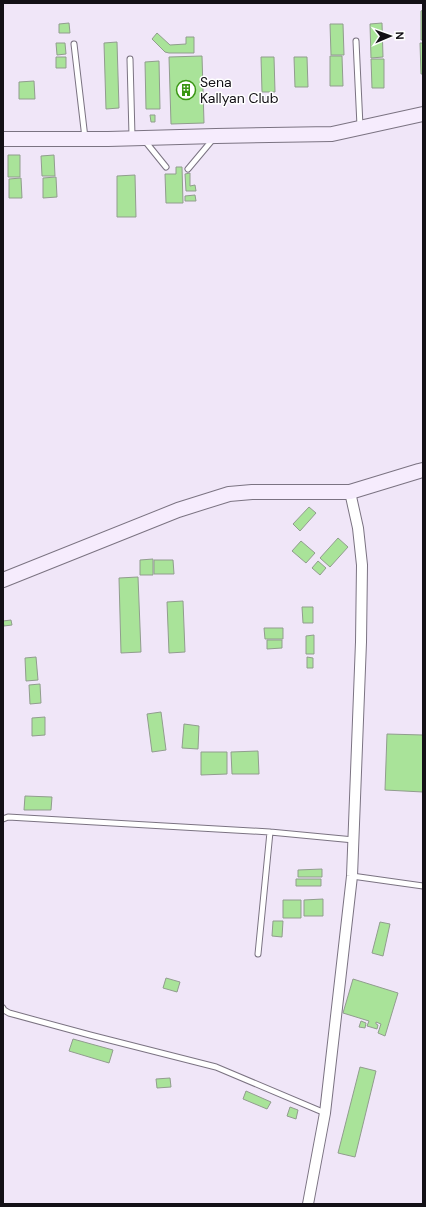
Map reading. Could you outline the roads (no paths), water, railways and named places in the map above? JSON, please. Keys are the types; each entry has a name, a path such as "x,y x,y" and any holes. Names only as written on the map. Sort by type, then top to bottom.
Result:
{"main road":[{"path":"3,139 85,139 332,134 423,114"},
{"path":"3,580 178,510 229,494 252,492 350,492 423,470"}],"street":[{"path":"308,1204 325,1113 352,876 361,642 362,565 358,528 350,492"}],"lane":[{"path":"356,41 360,128"},
{"path":"74,44 85,139"},
{"path":"130,59 137,138 166,167"},
{"path":"188,169 216,136"},
{"path":"3,819 8,817 270,832 354,840"},
{"path":"258,954 270,832"},
{"path":"352,876 423,886"},
{"path":"3,1008 9,1013 216,1067 325,1113"}],"place":[{"name":"Sena Kallyan Club","path":"186,90"}]}
